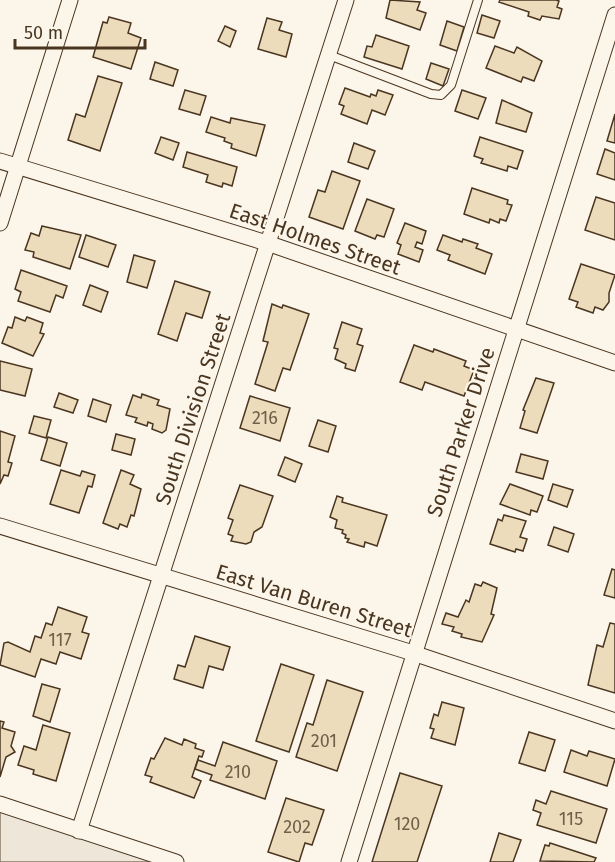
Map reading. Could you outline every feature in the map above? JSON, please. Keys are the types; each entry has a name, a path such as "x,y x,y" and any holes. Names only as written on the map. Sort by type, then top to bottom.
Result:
{"street":[{"path":"0,223 70,0"},
{"name":"South Division Street","path":"79,831 270,244 346,0"},
{"name":"South Parker Drive","path":"349,862 615,15"},
{"name":"East Holmes Street","path":"0,161 270,244 615,363"},
{"name":"East Van Buren Street","path":"0,526 413,653 615,721"},
{"path":"0,804 176,862"}],"lane":[{"path":"329,55 441,95 451,85 478,0"}],"shaded area":[{"path":"0,804 176,862 0,862"}],"building":[{"path":"390,0 420,2 417,10 426,13 420,30 386,18"},
{"path":"500,0 556,0 559,1 557,7 562,9 559,19 542,16 540,20 528,16 529,12 499,2"},
{"path":"482,15 500,21 494,38 477,33"},
{"path":"109,17 131,23 128,33 141,38 131,69 93,57 103,22 107,23"},
{"path":"267,18 282,22 279,30 292,34 286,57 258,49"},
{"path":"447,21 464,27 457,51 440,45"},
{"path":"225,26 236,31 230,47 218,41"},
{"path":"376,35 409,46 402,69 364,57 367,46 372,47"},
{"path":"495,46 514,53 517,47 542,61 534,81 523,77 521,82 486,68"},
{"path":"155,62 178,70 173,86 150,79"},
{"path":"431,63 449,69 443,86 426,79"},
{"path":"98,76 122,83 100,151 68,140 76,114 85,117"},
{"path":"345,88 370,97 371,94 376,96 378,90 393,95 385,115 372,110 367,124 341,114 344,106 339,104"},
{"path":"185,90 206,96 200,115 179,109"},
{"path":"462,90 486,98 478,119 455,111"},
{"path":"502,100 532,113 526,132 496,123"},
{"path":"615,114 615,143 607,141"},
{"path":"211,117 230,123 231,118 265,125 256,156 231,148 232,144 224,141 225,138 206,132"},
{"path":"161,137 179,143 173,160 155,153"},
{"path":"480,137 523,151 517,169 508,166 507,171 481,163 483,159 474,156"},
{"path":"354,143 375,151 368,169 348,162"},
{"path":"605,149 615,153 615,180 597,174"},
{"path":"187,152 237,167 232,186 223,183 222,187 206,182 208,175 183,167"},
{"path":"332,171 360,181 343,229 309,217 318,190 325,192"},
{"path":"472,188 508,200 507,204 512,205 506,221 500,219 499,223 490,219 489,223 464,214"},
{"path":"596,197 615,203 615,240 585,230"},
{"path":"367,199 394,209 384,237 377,235 375,239 355,231"},
{"path":"405,223 426,231 422,244 417,242 415,247 423,250 419,262 398,254 401,245 397,243"},
{"path":"42,226 81,235 70,269 33,257 34,252 25,250 31,233 39,236"},
{"path":"86,235 116,245 108,267 79,257"},
{"path":"443,235 462,242 463,239 478,244 476,248 492,254 485,274 448,260 450,255 437,250"},
{"path":"134,255 155,261 147,288 127,282"},
{"path":"581,264 615,275 609,293 609,302 603,310 595,307 593,313 576,307 578,302 569,299"},
{"path":"21,270 67,286 63,298 56,295 50,312 18,301 21,292 15,289"},
{"path":"175,281 210,292 202,318 186,313 177,341 158,334"},
{"path":"90,285 108,292 101,312 83,305"},
{"path":"272,304 282,308 283,305 309,314 290,370 283,368 275,391 255,384 268,342 263,341"},
{"path":"15,317 25,321 27,317 43,323 40,333 44,334 33,356 2,343 8,327 12,328"},
{"path":"342,322 362,329 357,344 363,346 355,371 345,368 346,364 335,359 338,349 334,348"},
{"path":"414,345 433,352 434,349 466,361 464,366 474,370 464,396 425,382 422,390 400,382"},
{"path":"0,361 32,369 25,396 0,390"},
{"path":"536,378 554,383 537,433 520,428 525,411 523,410"},
{"path":"59,393 78,400 73,413 54,407"},
{"path":"142,394 159,400 157,405 170,409 166,430 162,433 152,429 153,424 148,422 147,426 135,422 137,418 126,415 133,395 141,398"},
{"path":"250,396 290,408 280,441 240,428"},
{"path":"93,399 111,405 106,422 88,416"},
{"path":"34,416 51,420 46,438 29,433"},
{"path":"318,420 336,426 328,452 309,446"},
{"path":"0,431 15,436 8,462 12,463 8,476 4,475 0,484"},
{"path":"116,434 135,439 131,455 112,450"},
{"path":"48,437 67,443 60,466 41,460"},
{"path":"521,454 548,461 543,479 516,472"},
{"path":"285,457 302,464 295,482 278,475"},
{"path":"61,470 80,476 82,471 95,475 92,487 88,486 79,513 50,504"},
{"path":"121,470 134,475 130,484 141,489 134,516 131,515 127,527 120,524 118,529 103,523"},
{"path":"510,484 543,496 537,512 531,510 530,515 500,504"},
{"path":"553,484 573,490 567,507 548,500"},
{"path":"240,485 273,496 262,527 254,532 251,542 246,544 231,541 233,536 228,534 233,520 228,518"},
{"path":"337,496 343,498 342,502 387,515 377,546 365,542 364,547 347,542 349,539 345,538 343,530 335,528 337,520 330,517"},
{"path":"504,515 526,521 520,537 527,539 523,551 516,549 515,552 490,544 498,519 502,521"},
{"path":"554,527 574,534 568,552 548,545"},
{"path":"612,569 615,570 615,598 604,595"},
{"path":"483,582 497,588 491,614 494,615 482,642 461,637 462,634 452,631 454,627 442,624 446,613 458,617 466,600 469,602 475,584 481,586"},
{"path":"58,607 87,617 82,632 89,634 81,659 60,652 56,664 41,659 35,677 0,665 4,643 8,642 30,652 35,636 41,638 46,623 52,625"},
{"path":"610,623 615,624 615,693 588,685 597,645 603,647"},
{"path":"195,636 230,647 223,670 209,666 203,688 174,679 178,665 185,667"},
{"path":"281,664 314,675 289,752 256,741"},
{"path":"327,680 363,692 337,771 296,757 307,723 313,725"},
{"path":"42,684 60,689 50,722 33,716"},
{"path":"442,702 464,708 455,745 431,738 434,729 430,728 434,714 438,716"},
{"path":"0,721 4,722 2,728 15,732 11,746 15,752 6,757 0,777"},
{"path":"43,725 70,733 56,781 33,774 34,770 18,765 24,746 36,750"},
{"path":"529,732 555,740 545,771 519,763"},
{"path":"165,738 182,745 184,739 196,744 195,748 204,751 202,757 199,756 192,777 201,781 194,798 150,782 152,777 145,775 151,758 154,759"},
{"path":"223,742 277,761 265,799 210,780 212,775 195,769 198,760 215,766"},
{"path":"571,750 587,756 589,751 615,759 607,786 564,772"},
{"path":"400,773 442,786 417,862 372,862"},
{"path":"551,791 607,809 596,843 537,825 541,813 533,810 536,800 546,804"},
{"path":"286,798 324,810 312,845 305,843 299,862 268,852"},
{"path":"499,833 521,840 513,862 490,862"},
{"path":"550,843 596,858 594,862 540,861 545,845 549,846"}]}
